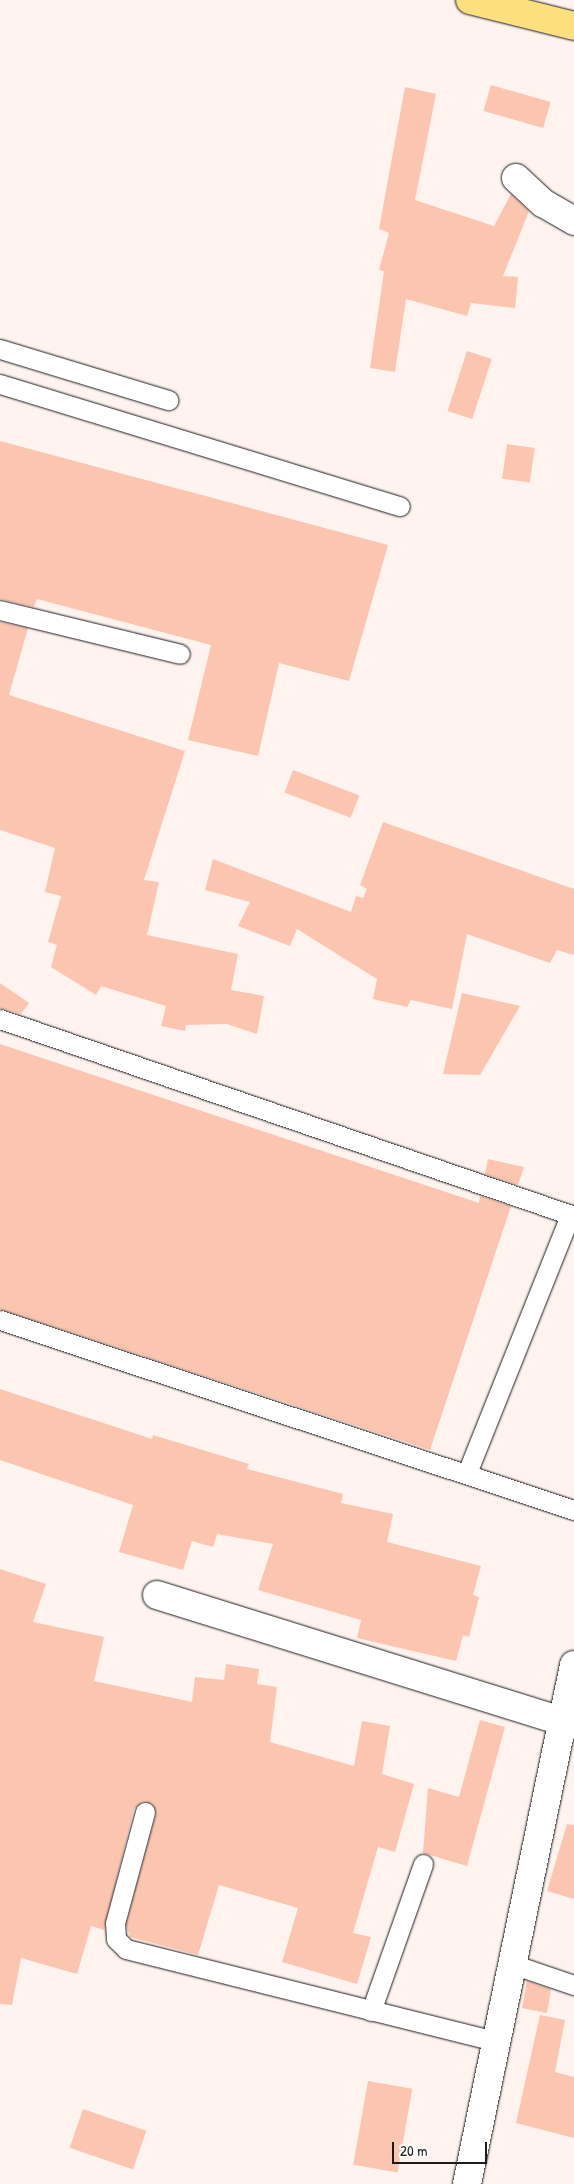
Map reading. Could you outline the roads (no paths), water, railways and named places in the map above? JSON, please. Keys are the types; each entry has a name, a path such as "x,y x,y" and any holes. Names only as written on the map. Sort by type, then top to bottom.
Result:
{"main road":[{"path":"470,0 574,26"}],"street":[{"path":"516,178 543,203 574,221"},
{"path":"157,1596 568,1724"},
{"path":"467,2184 494,2041 515,1965 568,1724 574,1665"}],"lane":[{"path":"0,349 168,400"},
{"path":"0,384 400,506"},
{"path":"0,610 180,654"},
{"path":"0,1019 572,1216 467,1473"},
{"path":"0,1320 233,1400 467,1473 574,1510"},
{"path":"145,1812 115,1923 116,1939 126,1950 494,2041"},
{"path":"372,2011 423,1864"},
{"path":"515,1965 574,1985"}]}
